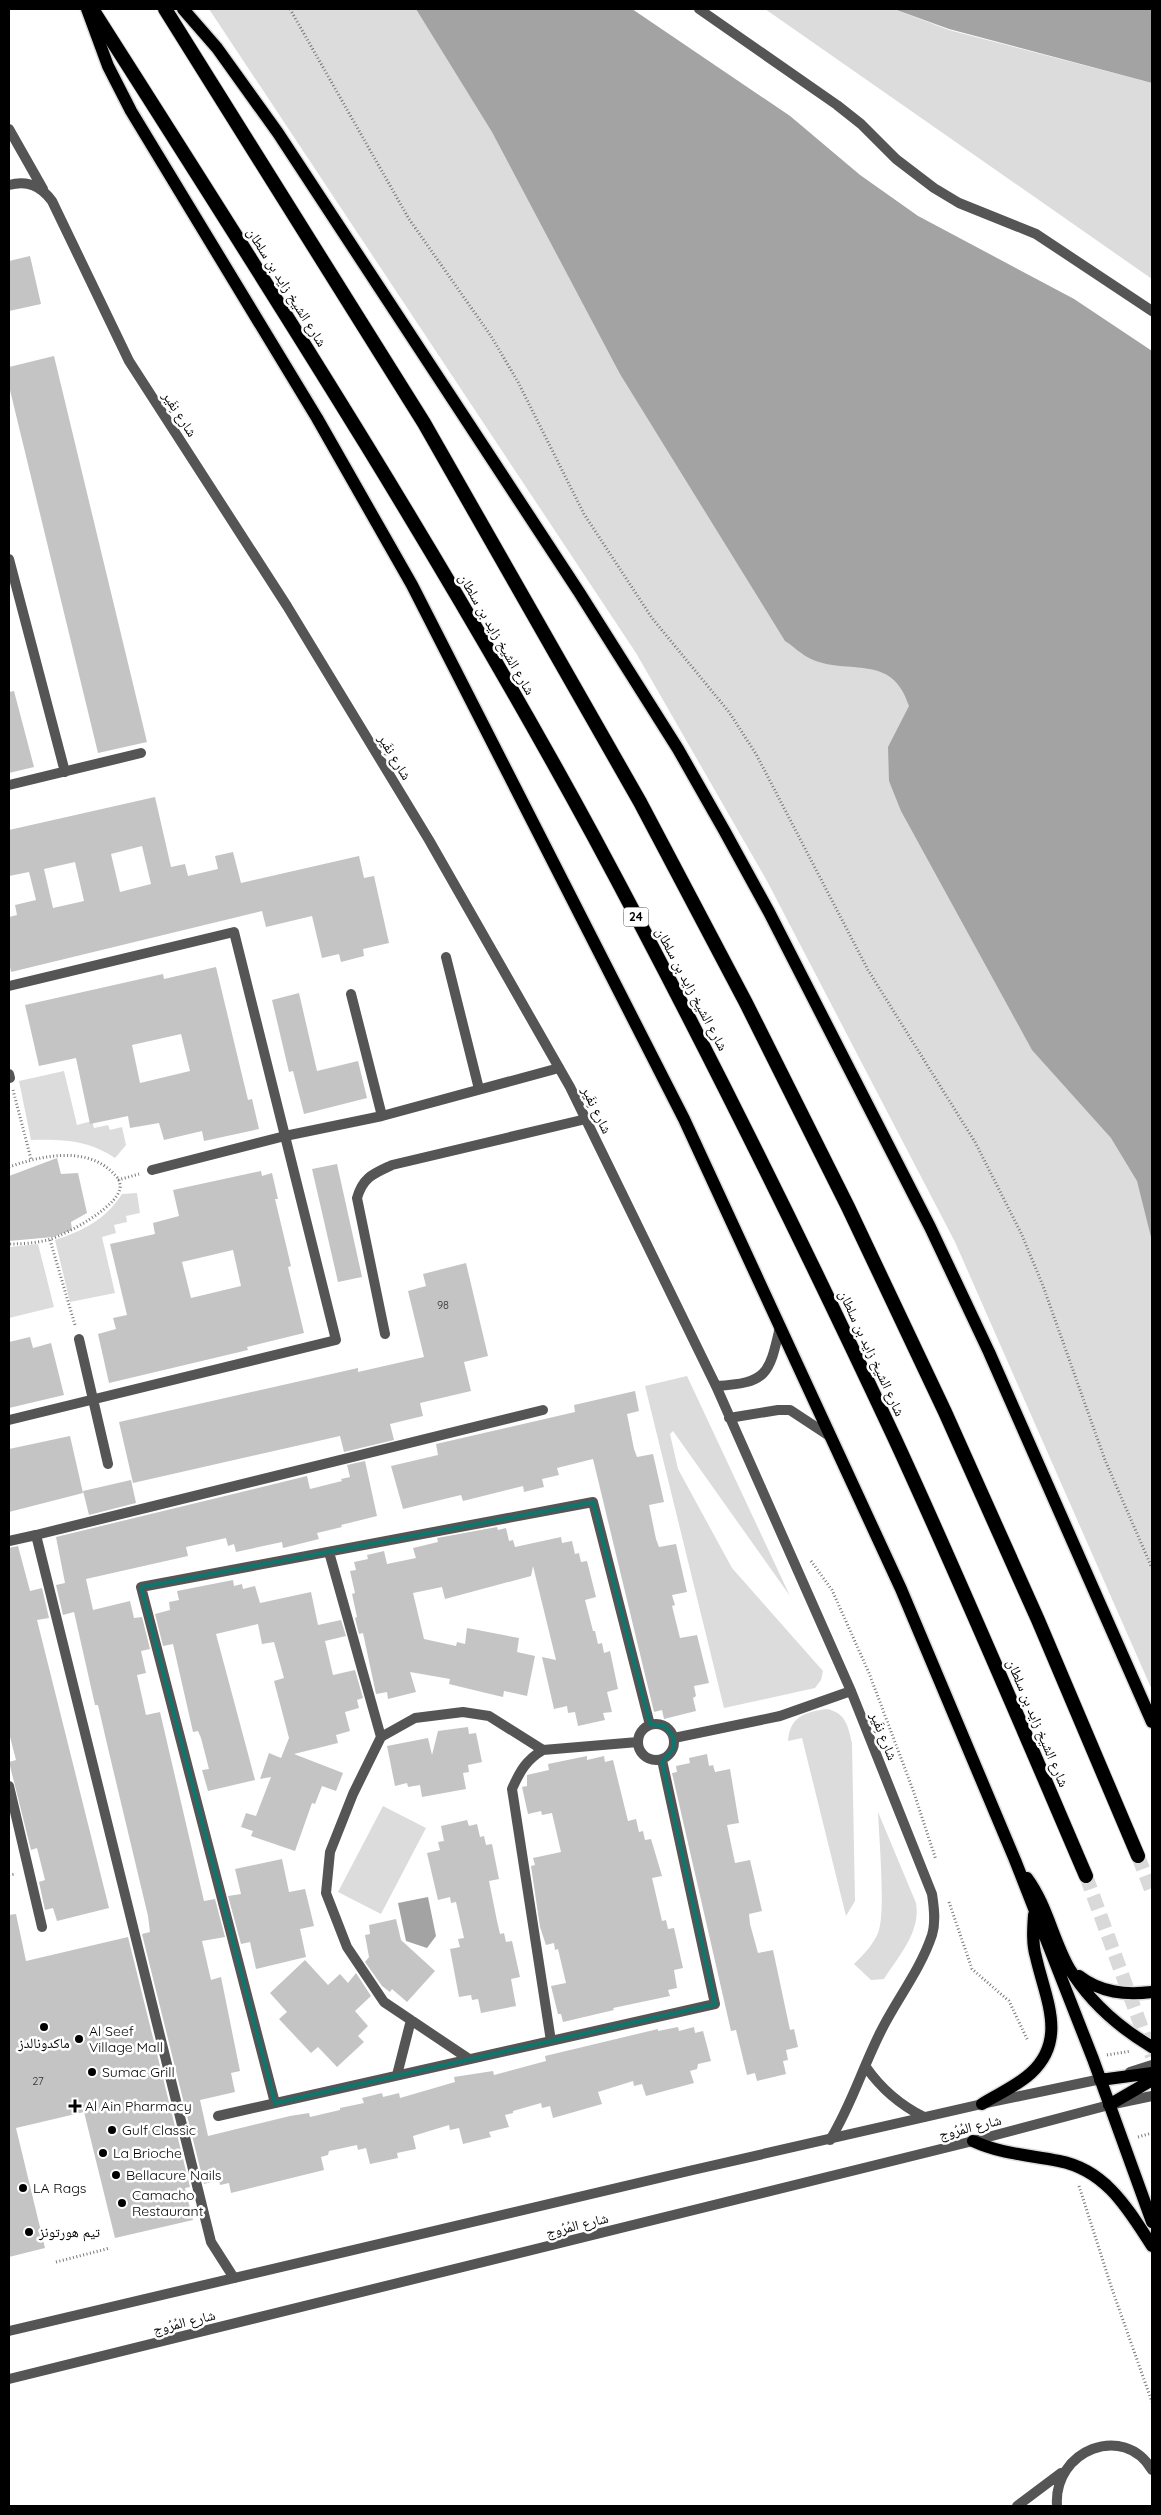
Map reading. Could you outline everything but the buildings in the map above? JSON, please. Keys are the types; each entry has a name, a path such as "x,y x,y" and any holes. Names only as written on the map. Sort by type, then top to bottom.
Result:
{"highway":[{"name":"شارع الشيخ زايد بن سلطان","path":"92,9 268,287 373,458 490,653 593,835 698,1035 849,1343 988,1647 1086,1876"},
{"path":"165,9 424,423 626,777 746,1003 848,1206 945,1412 1038,1620 1138,1856"}],"main road":[{"path":"87,9 108,66 130,111 317,418 412,585 684,1119 901,1589 1015,1860 1100,2080 1152,2222"},
{"path":"183,9 218,48 278,133 584,599 668,734 724,830 778,928 942,1252 993,1360 1152,1722"},
{"path":"1015,1860 1037,1893 1069,1968 1093,2000 1110,2017 1152,2046"},
{"path":"982,2104 1030,2074 1042,2061 1050,2042 1053,2021 1034,1946 1035,1912"},
{"path":"1069,1968 1088,1982 1108,1991 1131,1994 1152,1992"},
{"path":"1100,2080 1152,2073"},
{"path":"1109,2105 1152,2080"},
{"path":"973,2141 1001,2152 1061,2161 1086,2170 1120,2197 1152,2246"}],"street":[{"path":"699,9 837,105 861,124 896,159 934,188 977,211 1036,234 1152,311"},
{"name":"شارع نِفَير","path":"9,129 43,189 52,201 129,361 287,606 429,840 559,1068 586,1119 716,1386 728,1418 851,1691 932,1894 934,1913 933,1934 923,1958 881,2030 851,2103 830,2140"},
{"path":"9,185 29,184 43,189"},
{"path":"9,559 64,772"},
{"path":"9,785 141,753"},
{"path":"9,986 234,932 336,1340 9,1420"},
{"path":"446,957 479,1089"},
{"path":"351,994 382,1116"},
{"path":"152,1170 285,1136 382,1116 559,1068"},
{"path":"386,1334 357,1198 360,1185 370,1176 392,1165 586,1119"},
{"path":"716,1386 744,1384 758,1379 768,1369 780,1327"},
{"path":"79,1339 108,1464"},
{"path":"9,1541 543,1410"},
{"path":"728,1418 778,1410 790,1410 832,1438"},
{"path":"275,2103 141,1587 593,1502 650,1725"},
{"path":"36,1535 210,2242 234,2278"},
{"path":"329,1552 382,1737"},
{"path":"674,1738 780,1716 851,1691"},
{"path":"469,2059 384,2002 352,1955 347,1947 326,1893 330,1852 353,1794 382,1737 415,1718 464,1712 489,1716 543,1750"},
{"path":"650,1725 665,1726 674,1738 673,1749 662,1760 645,1757 639,1748 638,1742 642,1732 650,1725"},
{"path":"550,2041 512,1790 521,1770 530,1758 543,1750 638,1742"},
{"path":"218,2116 715,2004 662,1760"},
{"path":"9,1786 42,1927"},
{"path":"397,2075 411,2020"},
{"name":"شارع المُرُوج","path":"9,2331 693,2170 982,2104 1100,2080 1152,2066"},
{"path":"866,2067 879,2086 907,2108 924,2117"},
{"name":"شارع المُرُوج","path":"9,2379 973,2141 1109,2105 1152,2096"},
{"path":"1017,2506 1064,2471 1081,2454 1106,2446 1130,2451 1141,2457 1152,2470"},
{"path":"1056,2506 1056,2495 1064,2471"}],"path":[{"path":"290,9 409,219 500,351 518,382 584,514 652,618 729,712 756,754 818,878 868,970 975,1142 1022,1235 1043,1286 1105,1460 1152,1568"},
{"path":"9,1076 31,1159"},
{"path":"9,1167 31,1159 71,1155 95,1160 106,1166 118,1180 119,1190 101,1211 73,1230 50,1240 9,1244"},
{"path":"118,1180 152,1170"},
{"path":"50,1240 79,1339"},
{"path":"810,1560 832,1590 869,1673 913,1790 938,1867"},
{"path":"947,1895 972,1969 1009,2001 1028,2041"},
{"path":"1102,2056 1136,2050"},
{"path":"1135,2138 1152,2133"},
{"path":"1079,2186 1112,2289 1152,2402"},
{"path":"56,2262 110,2248"}],"highlighted area":[{"path":"593,1502 650,1724 665,1726 674,1738 673,1749 662,1762 715,2004 275,2103 141,1587"}],"shaded area":[{"path":"209,9 632,9 790,116 860,175 918,216 1074,299 1152,351 1152,1690 955,1242 767,881 636,653"},
{"path":"416,9 632,9 790,116 860,175 918,216 1074,299 1152,351 1152,1241 1137,1181 1111,1138 1032,1050 901,811 889,781 888,747 909,706 901,689 892,678 881,672 825,664 811,659 785,641 620,374 492,132"},
{"path":"765,9 894,9 949,30 1152,83 1152,279"},
{"path":"894,9 1152,9 1152,83 949,29"},
{"path":"64,1071 77,1125 92,1121 94,1128 108,1125 110,1130 122,1127 126,1145 115,1158 95,1147 85,1144 54,1140 31,1140 19,1081"},
{"path":"137,1193 140,1213 126,1216 127,1222 114,1225 116,1233 102,1237 115,1293 70,1302 55,1240 75,1233 93,1223 116,1203 122,1194"},
{"path":"38,1244 54,1307 9,1318 9,1247"},
{"path":"687,1376 790,1596 673,1431 670,1434 678,1469 732,1568 823,1671 821,1680 815,1688 724,1708 645,1386"},
{"path":"827,1709 838,1714 845,1721 852,1743 855,1901 846,1916 802,1738 788,1741 789,1733 795,1721 805,1714"},
{"path":"383,1806 426,1828 381,1914 338,1892"},
{"path":"878,1812 916,1903 917,1914 908,1943 884,1979 871,1980 854,1964 873,1942 878,1933 880,1923 882,1893"},
{"path":"428,1897 436,1936 427,1948 406,1941 398,1903"}],"tunnel":[{"path":"1138,1856 1152,1892"},
{"path":"1086,1876 1152,2056"}],"place":[{"name":"ماكدونالدز","path":"44,2027"},
{"name":"Al Seef Village Mall","path":"79,2039"},
{"name":"Sumac Grill","path":"92,2072"},
{"name":"Al Ain Pharmacy","path":"75,2106"},
{"name":"Gulf Classic","path":"112,2130"},
{"name":"La Brioche","path":"103,2153"},
{"name":"Bellacure Nails","path":"116,2175"},
{"name":"LA Rags","path":"23,2188"},
{"name":"Camacho Restaurant","path":"122,2203"},
{"name":"تيم هورتونز","path":"29,2232"}]}
